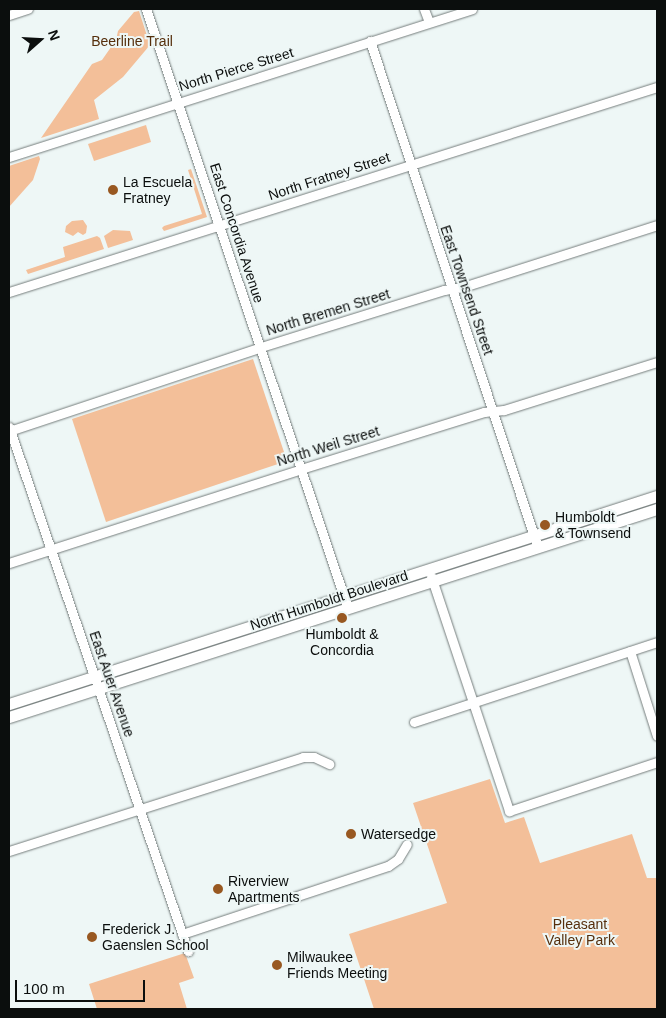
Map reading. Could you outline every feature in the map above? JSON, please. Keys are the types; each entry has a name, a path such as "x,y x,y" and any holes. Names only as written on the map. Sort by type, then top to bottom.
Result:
{"main road":[{"name":"North Humboldt Boulevard","path":"9,704 657,496"},
{"name":"North Humboldt Boulevard","path":"9,717 657,509"}],"street":[{"path":"9,15 28,9"},
{"name":"East Concordia Avenue","path":"146,9 348,609"},
{"path":"424,9 429,22"},
{"name":"North Pierce Street","path":"9,157 472,9"},
{"name":"East Townsend Street","path":"370,41 538,548"},
{"name":"North Fratney Street","path":"9,292 657,88"},
{"name":"North Bremen Street","path":"9,429 261,348 657,225"},
{"name":"North Weil Street","path":"9,563 301,468 484,412 504,410 657,362"},
{"name":"East Auer Avenue","path":"9,429 188,952"},
{"path":"429,569 509,811 657,762"},
{"path":"414,722 657,642"},
{"path":"630,651 657,736"},
{"path":"9,851 303,757 314,757 329,764"},
{"path":"182,934 388,866 398,859 407,844"}],"green space":[{"name":"Beerline Trail","path":"139,11 150,45 123,77 94,100 99,119 41,138 92,64 102,60 116,40 118,31 134,12"},
{"path":"146,125 151,142 94,161 88,144"},
{"path":"39,156 40,159 33,180 9,207 9,166"},
{"path":"191,169 207,217 164,231 162,228 164,226 202,214 188,170"},
{"path":"83,220 87,226 86,233 83,235 78,232 73,236 65,232 66,226 72,221"},
{"path":"113,230 130,231 133,240 108,248 104,236"},
{"path":"97,236 100,238 104,249 28,274 26,270 65,257 63,247"},
{"path":"253,359 287,461 106,522 72,419"},
{"name":"Pleasant Valley Park","path":"490,779 505,823 524,817 540,863 632,834 647,878 657,878 657,1009 374,1009 349,934 447,903 413,803"},
{"path":"185,953 194,978 179,983 187,1009 97,1009 89,984"}],"place":[{"name":"La Escuela Fratney","path":"113,190"},
{"name":"Humboldt & Townsend","path":"545,525"},
{"name":"Humboldt & Concordia","path":"342,618"},
{"name":"Watersedge","path":"351,834"},
{"name":"Riverview Apartments","path":"218,889"},
{"name":"Frederick J. Gaenslen School","path":"92,937"},
{"name":"Milwaukee Friends Meeting","path":"277,965"}]}
